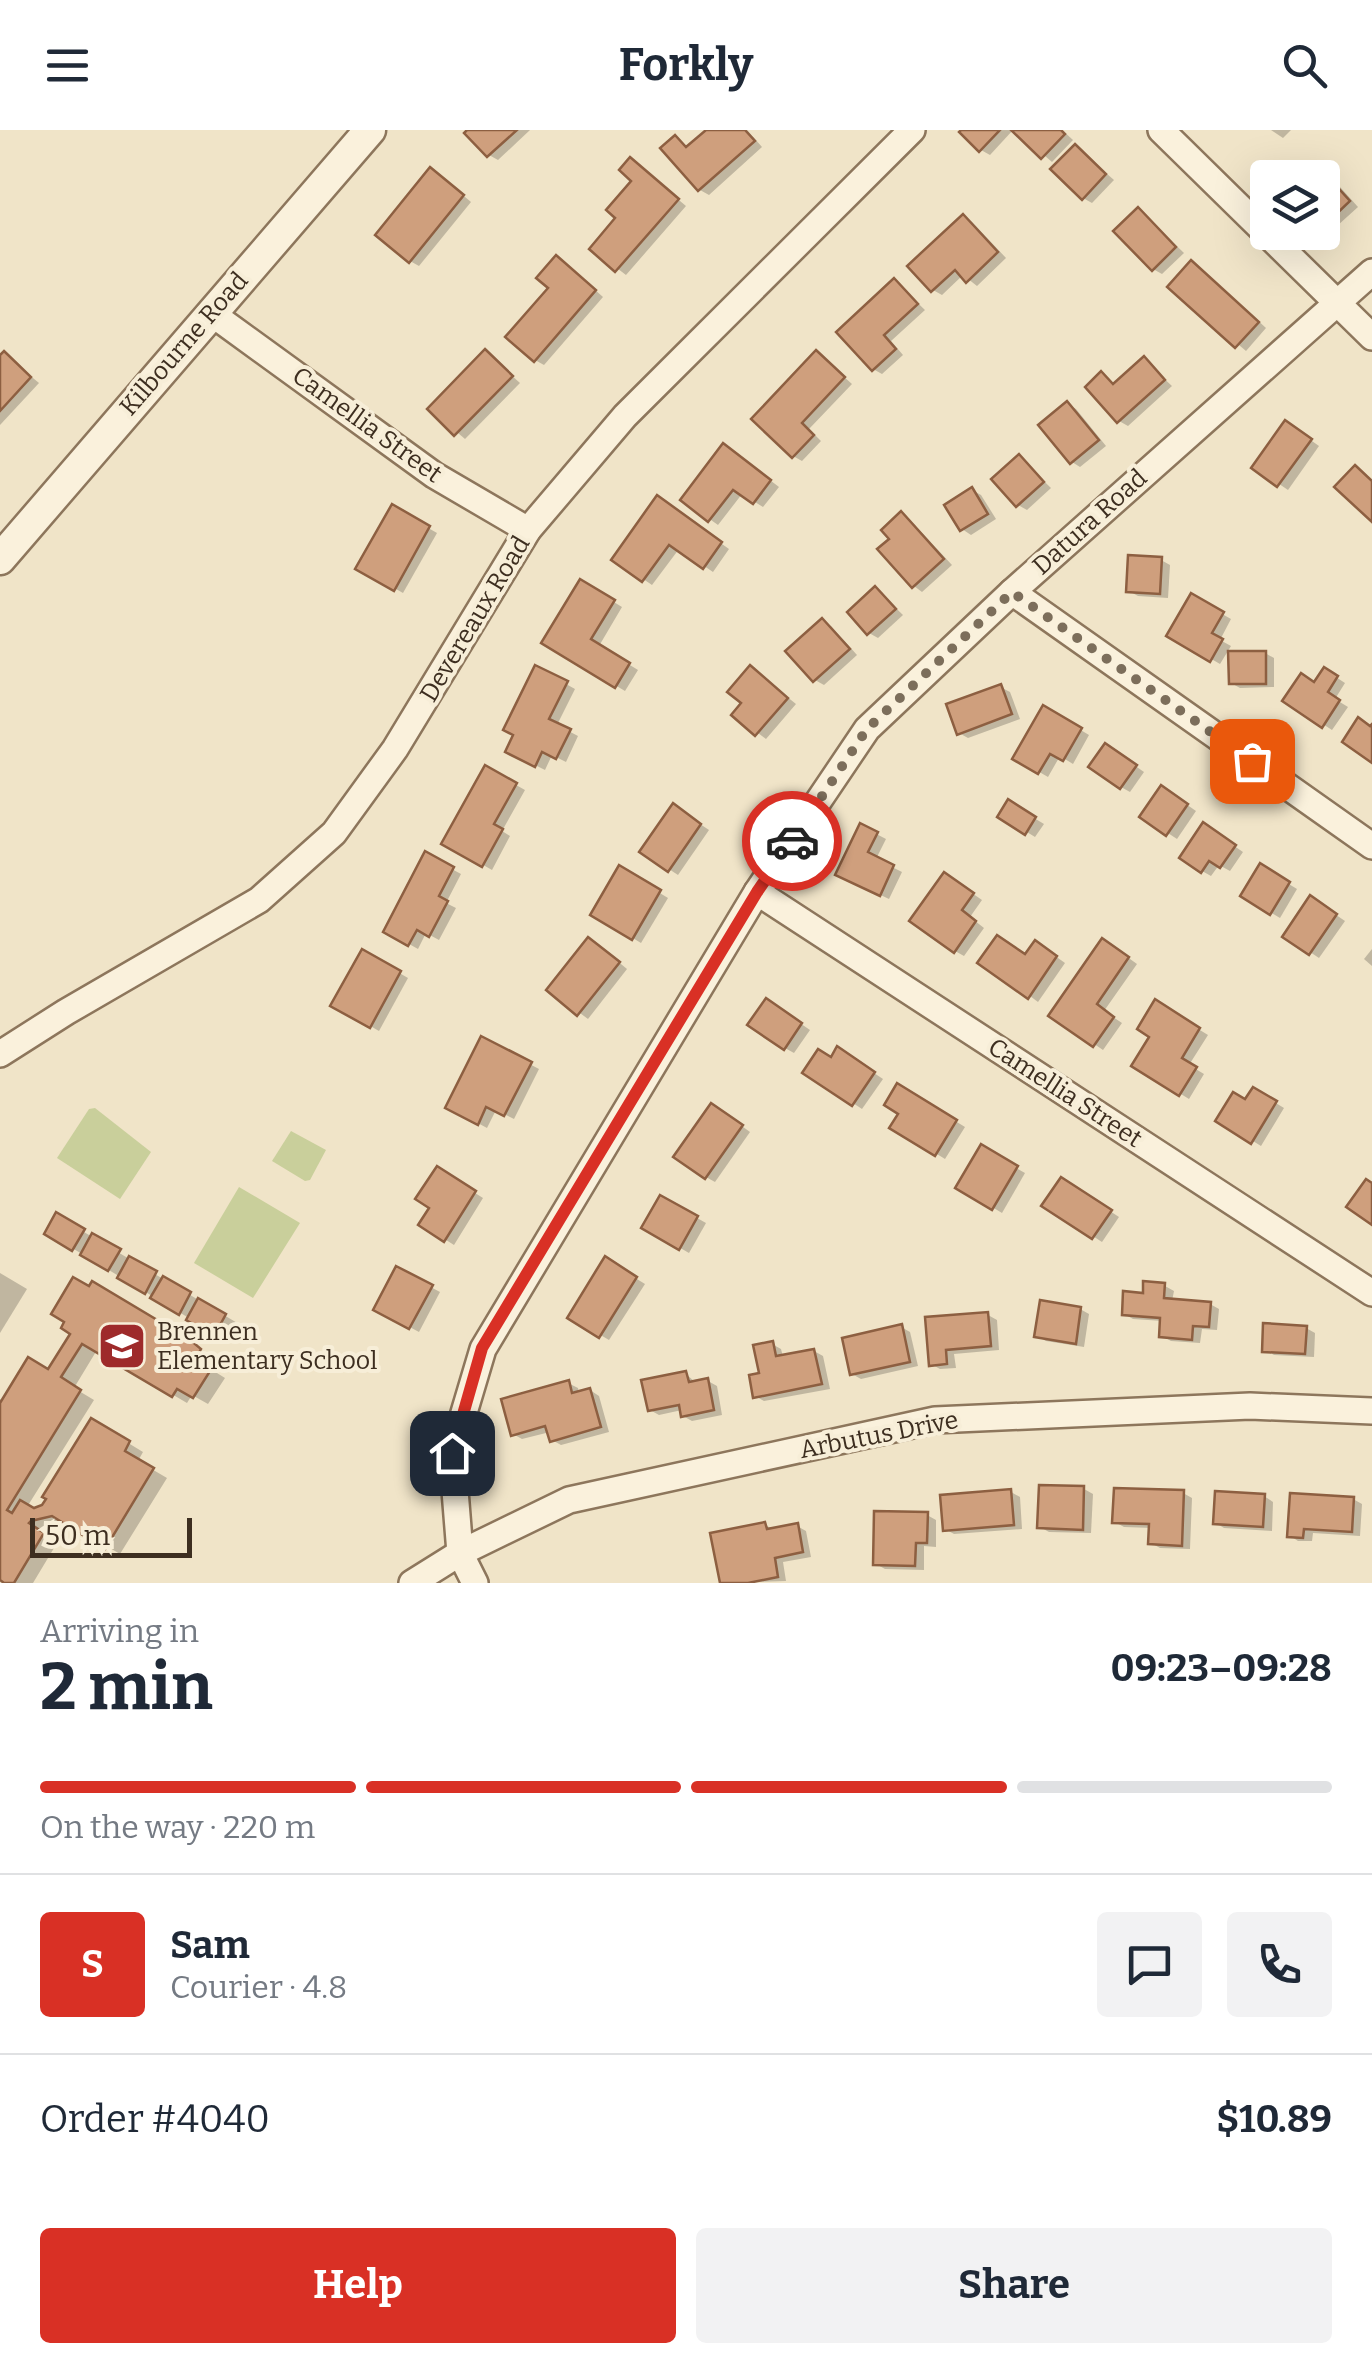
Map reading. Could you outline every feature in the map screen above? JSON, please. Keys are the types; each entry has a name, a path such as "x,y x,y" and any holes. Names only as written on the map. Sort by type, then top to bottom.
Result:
{"street":[{"name":"Kilbourne Road","path":"0,559 370,130"},
{"name":"Devereaux Road","path":"0,1054 259,900 334,833 395,749 528,530 575,471 625,416 912,130"},
{"path":"1160,130 1372,337"},
{"name":"Datura Road","path":"475,1583 460,1553 452,1453 482,1348 757,892 867,729 1012,592 1372,272"},
{"name":"Camellia Street","path":"211,313 434,475 528,530"},
{"path":"1012,592 1372,846"},
{"name":"Camellia Street","path":"757,892 1372,1293"},
{"name":"Arbutus Drive","path":"412,1583 460,1553 569,1500 935,1420 1250,1406 1372,1411"}],"green space":[{"path":"95,1108 151,1152 120,1199 57,1158 89,1109"},
{"path":"291,1131 326,1150 310,1180 305,1181 272,1161"},
{"path":"239,1187 300,1223 253,1298 194,1263"}],"building":[{"path":"517,130 487,157 464,133"},
{"path":"706,130 745,130 755,141 698,191 660,148 675,135 686,147"},
{"path":"961,130 1000,130 979,152"},
{"path":"1011,130 1061,130 1065,134 1041,159"},
{"path":"1075,144 1106,174 1082,200 1050,169"},
{"path":"630,157 679,199 615,272 589,249 615,218 606,210 631,181 619,170"},
{"path":"430,167 464,195 409,263 375,235"},
{"path":"1340,190 1350,201 1340,211"},
{"path":"1138,207 1176,247 1152,271 1113,231"},
{"path":"963,214 998,252 966,283 955,270 931,292 907,266"},
{"path":"556,255 596,290 534,362 505,337 548,288 536,278"},
{"path":"1191,260 1259,322 1235,348 1167,287"},
{"path":"894,278 918,304 884,335 896,349 872,371 836,332"},
{"path":"485,349 513,376 454,436 427,409"},
{"path":"816,350 845,377 802,423 814,435 792,458 751,419"},
{"path":"4,351 31,377 0,411 0,355"},
{"path":"1144,356 1165,380 1117,423 1085,387 1101,371 1113,384"},
{"path":"1067,401 1099,440 1070,464 1038,425"},
{"path":"1285,420 1312,439 1277,487 1251,468"},
{"path":"723,443 771,480 753,504 733,490 708,522 680,500"},
{"path":"1019,454 1044,482 1016,507 991,479"},
{"path":"1355,465 1372,481 1372,522 1334,487"},
{"path":"972,487 988,514 960,531 944,505"},
{"path":"657,495 722,542 703,569 669,545 642,582 611,560"},
{"path":"392,504 430,526 394,591 355,569"},
{"path":"901,511 944,559 912,588 877,549 889,539 881,530"},
{"path":"1128,555 1162,557 1160,594 1126,592"},
{"path":"580,579 615,600 591,639 630,663 615,688 541,643"},
{"path":"875,586 896,609 867,635 847,612"},
{"path":"1191,593 1224,612 1212,633 1223,639 1210,662 1166,636"},
{"path":"822,618 850,649 813,682 785,651"},
{"path":"1228,651 1266,651 1266,684 1229,684"},
{"path":"535,665 568,681 549,719 571,729 556,759 542,752 535,767 505,752 513,735 503,730"},
{"path":"750,665 788,698 755,736 731,715 741,703 727,692"},
{"path":"1324,667 1338,676 1328,692 1340,700 1322,728 1282,701 1301,673 1314,682"},
{"path":"1001,684 1012,714 957,735 946,704"},
{"path":"1043,705 1082,728 1063,761 1050,754 1038,774 1012,759"},
{"path":"1358,717 1372,724 1372,763 1342,742"},
{"path":"1105,743 1137,765 1120,789 1088,767"},
{"path":"485,765 517,783 494,824 503,829 482,867 441,844"},
{"path":"1161,785 1188,804 1166,836 1139,817"},
{"path":"1008,799 1036,817 1025,835 997,817"},
{"path":"673,803 701,824 668,872 639,852"},
{"path":"1203,822 1236,845 1220,868 1209,861 1201,873 1179,858"},
{"path":"860,823 878,832 868,852 894,865 880,896 835,875"},
{"path":"425,851 454,867 439,896 448,901 429,937 417,930 408,946 383,932"},
{"path":"1260,863 1290,882 1270,915 1240,896"},
{"path":"619,865 661,890 632,940 590,915"},
{"path":"944,872 974,893 962,910 976,921 954,953 909,921"},
{"path":"1310,895 1337,914 1309,955 1282,937"},
{"path":"997,935 1025,954 1035,940 1057,956 1028,999 977,963"},
{"path":"588,937 620,962 577,1016 546,990"},
{"path":"1102,938 1129,957 1097,1004 1114,1017 1093,1047 1048,1016"},
{"path":"362,949 401,971 370,1028 330,1006"},
{"path":"766,998 802,1023 784,1050 747,1025"},
{"path":"1155,999 1200,1028 1182,1058 1197,1067 1179,1096 1131,1066 1149,1037 1137,1029"},
{"path":"481,1036 532,1062 504,1116 486,1107 478,1125 445,1108"},
{"path":"837,1046 875,1072 852,1106 802,1073 818,1049 831,1057"},
{"path":"897,1083 957,1120 935,1156 889,1128 898,1114 884,1105"},
{"path":"1253,1087 1277,1101 1251,1144 1215,1121 1233,1092 1245,1099"},
{"path":"711,1103 743,1125 705,1179 673,1157"},
{"path":"981,1144 1018,1166 992,1210 955,1188"},
{"path":"437,1166 476,1191 444,1242 418,1225 429,1208 415,1199"},
{"path":"1061,1177 1112,1210 1092,1239 1041,1206"},
{"path":"1366,1179 1372,1183 1372,1225 1346,1207"},
{"path":"660,1195 698,1216 679,1250 641,1228"},
{"path":"56,1212 85,1229 72,1251 44,1234"},
{"path":"92,1233 121,1249 108,1271 80,1255"},
{"path":"129,1256 157,1271 145,1294 117,1278"},
{"path":"605,1256 637,1277 599,1338 567,1318"},
{"path":"396,1266 433,1285 409,1329 373,1310"},
{"path":"163,1276 191,1292 179,1315 150,1298"},
{"path":"73,1277 89,1286 92,1281 189,1339 201,1349 196,1358 212,1368 193,1398 177,1389 172,1397 82,1344 61,1377 81,1390 7,1510 12,1513 20,1500 34,1508 42,1505 46,1499 42,1497 91,1418 130,1441 125,1451 154,1468 105,1549 52,1516 31,1521 44,1533 14,1583 4,1583 0,1580 0,1403 28,1357 48,1369 70,1334 61,1328 64,1322 51,1314"},
{"path":"1143,1281 1165,1283 1164,1298 1211,1302 1209,1327 1193,1326 1192,1340 1159,1337 1160,1318 1122,1315 1123,1291 1143,1293"},
{"path":"198,1298 226,1314 214,1336 186,1320"},
{"path":"1040,1300 1081,1307 1076,1344 1034,1337"},
{"path":"988,1312 991,1346 946,1350 947,1364 929,1366 925,1317"},
{"path":"1263,1323 1307,1326 1305,1354 1262,1352"},
{"path":"902,1324 910,1362 850,1375 842,1338"},
{"path":"773,1341 776,1356 814,1349 822,1384 753,1398 749,1375 759,1373 753,1345"},
{"path":"686,1371 689,1382 708,1378 714,1410 681,1417 679,1405 648,1411 641,1380"},
{"path":"569,1380 572,1393 590,1388 601,1427 550,1442 545,1426 511,1436 501,1399"},
{"path":"1039,1485 1084,1486 1083,1530 1037,1528"},
{"path":"1114,1488 1184,1490 1182,1546 1148,1544 1149,1524 1112,1523"},
{"path":"1011,1489 1014,1525 943,1531 940,1495"},
{"path":"1215,1491 1265,1494 1263,1527 1213,1524"},
{"path":"1290,1493 1354,1497 1352,1532 1304,1529 1303,1538 1287,1537"},
{"path":"874,1511 928,1512 927,1543 916,1543 915,1566 873,1565"},
{"path":"765,1522 767,1529 798,1523 803,1552 775,1558 778,1577 720,1583 710,1533"}],"way so far":[{"path":"792,841 867,729 1012,592 1252,761"}],"place":[{"name":"Brennen Elementary School","path":"122,1346"}],"route":[{"path":"452,1453 482,1348 757,892 792,841"}]}
